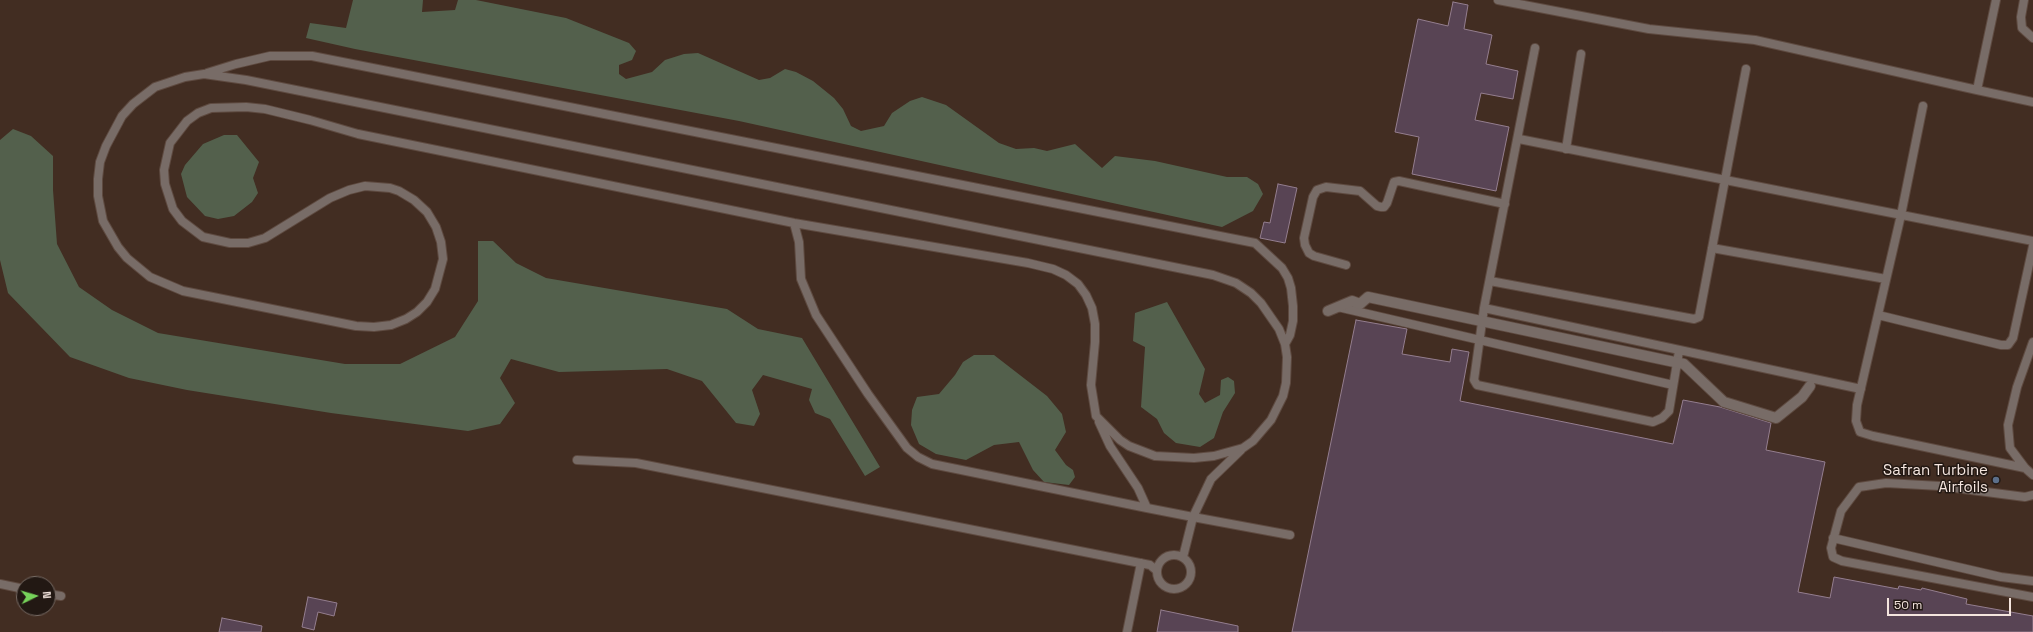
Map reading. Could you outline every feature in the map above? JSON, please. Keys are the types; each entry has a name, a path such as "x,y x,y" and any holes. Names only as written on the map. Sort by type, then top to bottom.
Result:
{"street":[{"path":"1333,309 1352,300 1360,304 1368,297 1684,364 1724,402 1776,418 1802,397 1810,386"}],"lane":[{"path":"1498,0 1649,29 1755,40 2033,102"},
{"path":"1977,90 1996,0"},
{"path":"2024,0 2021,17 2022,28 2033,38"},
{"path":"1535,48 1519,138 1481,322 1480,341 1474,380 1478,385 1653,422 1662,418 1668,411 1678,363 1679,350"},
{"path":"1566,149 1582,54"},
{"path":"1147,508 1138,488 1110,446 1096,416 1091,385 1095,342 1095,324 1092,308 1082,289 1066,275 1053,269 1028,263 794,223 358,134 265,109 246,106 212,108 198,113 187,121 170,143 166,157 164,170 168,197 173,209 191,230 216,242 230,243 254,241 265,238 280,231 330,198 360,188 380,186 399,191 414,200 427,212 436,227 441,242 443,259 435,289 427,302 418,312 391,325 356,326 204,297 163,284 150,277 127,258 118,247 103,221 98,196 100,162 106,146 122,116 133,104 155,87 185,77 204,74 236,64 270,56 312,56 1255,243 1282,268 1291,288 1293,321 1290,335 1285,344"},
{"path":"1490,281 1697,319 1701,313 1724,181 1746,69"},
{"path":"204,74 254,82 1213,275 1236,283 1261,303 1279,329 1285,344 1287,370 1283,396 1267,426 1253,441 1243,448 1211,479 1193,517 1182,557"},
{"path":"1923,106 1901,215 1861,389 1856,420 1860,432 1873,436 2025,468"},
{"path":"1519,138 1724,181 2033,241"},
{"path":"1346,264 1324,260 1308,252 1304,238 1308,211 1317,190 1332,187 1360,191 1377,206 1384,207 1387,203 1394,182 1399,181 1505,204"},
{"path":"794,223 799,242 801,279 816,315 868,394 907,448 918,457 932,464 1147,508 1290,535"},
{"path":"1878,315 2001,345 2008,345 2013,338 2033,246"},
{"path":"1712,248 1886,279"},
{"path":"1484,308 1861,389"},
{"path":"1333,309 1673,385"},
{"path":"2033,342 2017,386 2008,425 2010,448 2025,468 2033,475"},
{"path":"1096,416 1120,440 1129,446 1155,456 1194,458 1214,456 1243,448"},
{"path":"577,460 636,463 1150,564 1156,570"},
{"path":"2033,495 2025,497 1940,486 1886,483 1860,487 1841,511 1831,548 1832,557 1842,561 2033,598"},
{"path":"1833,538 2001,577 2033,581"},
{"path":"1169,555 1182,557 1190,566 1190,576 1188,582 1180,588 1168,588 1158,580 1156,570 1158,564 1169,555"},
{"path":"1127,632 1141,563"},
{"path":"0,584 16,587"},
{"path":"56,595 61,596"}],"green space":[{"path":"353,0 423,0 422,12 455,10 458,0 476,0 566,18 629,43 636,51 632,60 619,65 619,74 626,79 652,72 665,60 684,54 698,53 759,80 770,78 785,69 796,72 813,81 834,98 843,109 851,126 861,131 884,126 892,113 910,101 922,97 946,105 999,143 1016,149 1034,148 1047,151 1075,144 1102,168 1115,156 1155,161 1227,177 1247,177 1258,184 1263,194 1253,211 1222,227 739,121 355,49 306,38 310,23 346,28"},
{"path":"13,129 31,136 53,156 53,190 57,244 79,287 112,310 158,333 345,364 400,364 455,337 478,301 478,241 493,241 516,263 546,278 727,309 758,329 802,338 880,467 865,476 830,419 815,413 809,400 812,389 763,375 752,390 760,414 754,426 736,423 702,381 667,369 559,372 511,359 500,378 515,403 500,424 468,431 331,413 187,390 129,378 70,357 8,293 0,260 0,140"},
{"path":"224,135 237,135 259,162 253,178 258,193 252,202 234,216 218,219 205,216 187,197 181,174 185,165 203,144"},
{"path":"1167,302 1205,369 1199,394 1205,403 1220,395 1221,380 1228,377 1234,381 1235,393 1223,412 1214,438 1200,447 1176,443 1164,433 1157,419 1141,407 1145,347 1133,341 1135,313"},
{"path":"974,355 994,355 1047,396 1062,414 1066,432 1055,450 1066,465 1073,470 1075,477 1069,485 1044,482 1033,470 1019,442 994,445 966,460 936,454 919,444 911,425 912,410 917,397 939,394 955,375 963,362"}],"building":[{"path":"1453,2 1468,5 1464,29 1492,35 1486,64 1518,71 1513,99 1481,93 1475,120 1509,127 1496,191 1412,174 1419,137 1395,132 1418,19 1448,26"},
{"path":"1278,184 1297,188 1285,243 1260,238 1264,222 1270,223"},
{"path":"1356,320 1407,329 1402,354 1450,362 1452,349 1469,352 1460,401 1673,444 1683,400 1720,407 1771,423 1766,450 1825,462 1798,592 1830,598 1834,577 1898,589 1899,586 1921,590 1922,588 1967,599 1966,604 2033,616 2033,632 1292,632"},
{"path":"308,597 337,603 334,616 318,612 314,630 302,627"},
{"path":"1161,610 1238,626 1238,632 1157,632"},
{"path":"222,618 262,626 261,632 219,632"}],"place":[{"name":"Safran Turbine Airfoils","path":"1996,480"}]}
